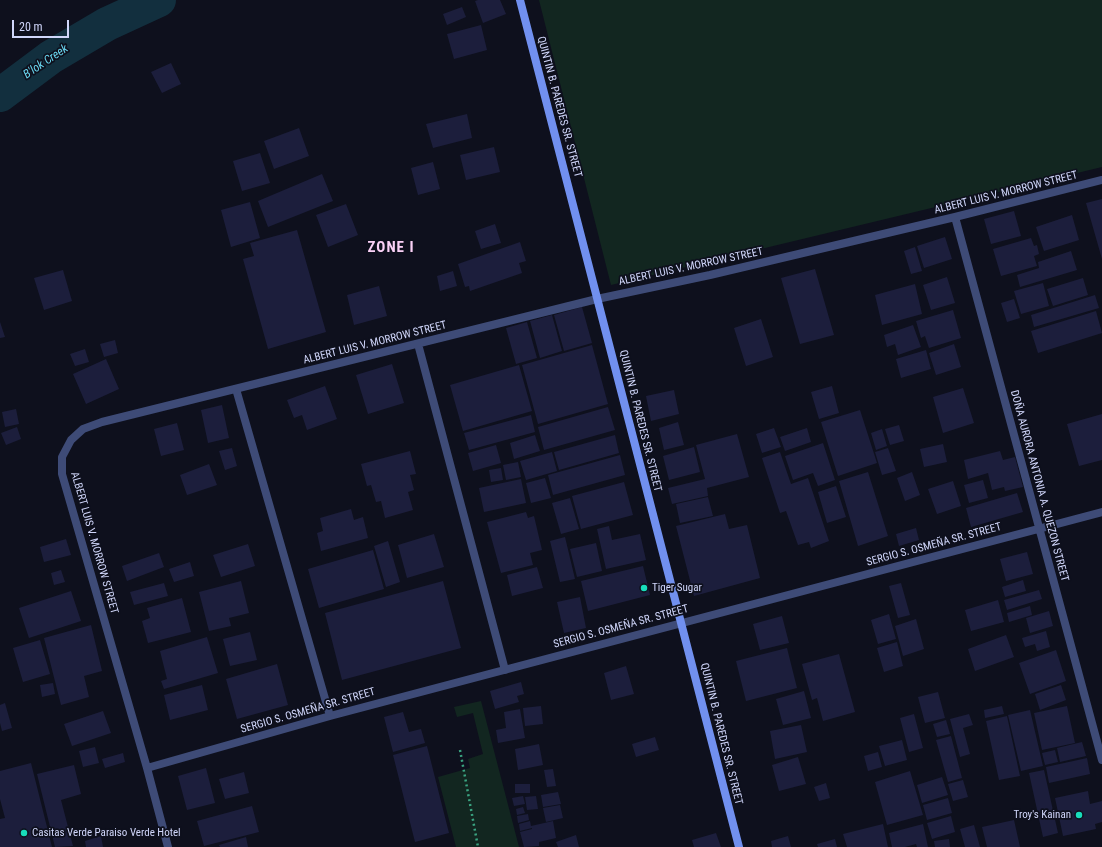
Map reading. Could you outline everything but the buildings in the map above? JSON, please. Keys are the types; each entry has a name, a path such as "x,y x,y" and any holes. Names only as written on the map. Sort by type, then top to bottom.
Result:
{"main road":[{"name":"QUINTIN B. PAREDES SR. STREET","path":"520,0 739,847"}],"street":[{"name":"ALBERT LUIS V. MORROW STREET","path":"168,847 147,768 62,474 62,457 71,440 83,430 102,422 597,299 710,275 955,217 1102,180"},
{"name":"DOÑA AURORA ANTONIA A. QUEZON STREET","path":"955,217 1102,760"},
{"path":"418,344 504,670"},
{"path":"236,389 330,716"},
{"name":"SERGIO S. OSMEÑA SR. STREET","path":"147,768 330,716 681,622 1102,512"}],"path":[{"path":"460,750 478,847"}],"green space":[{"path":"539,0 1102,0 1102,167 611,285"},
{"path":"481,701 519,847 456,847 438,777 470,768 468,759 483,754 473,713 457,717 454,707"}],"waterway":[{"name":"B'lok Creek","path":"0,95 51,57 107,24 159,0"}],"place":[{"name":"Tiger Sugar","path":"644,588"},
{"name":"Troy's Kainan","path":"1079,815"},
{"name":"Casitas Verde Paraiso Verde Hotel","path":"24,833"}],"district":[{"name":"ZONE I","path":"391,248"}]}
